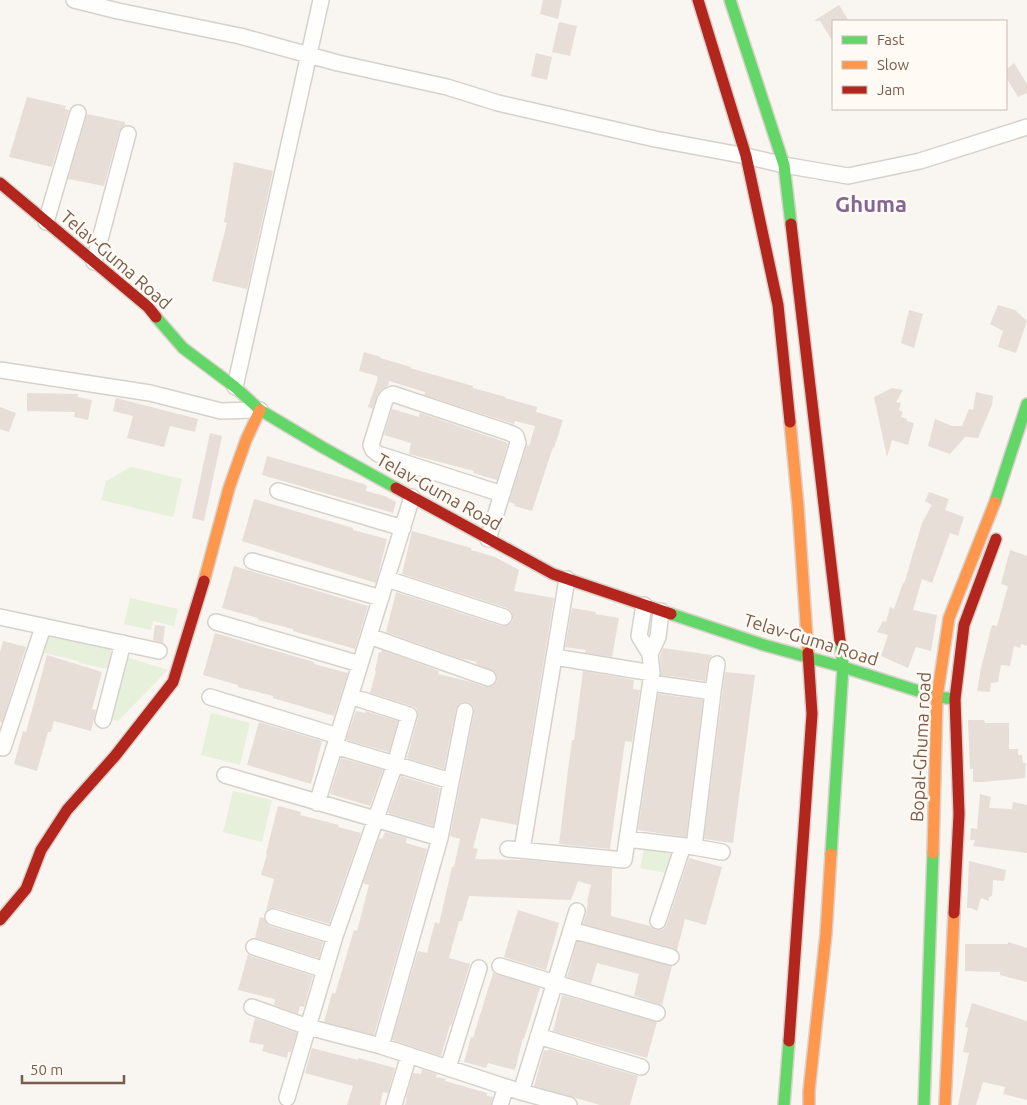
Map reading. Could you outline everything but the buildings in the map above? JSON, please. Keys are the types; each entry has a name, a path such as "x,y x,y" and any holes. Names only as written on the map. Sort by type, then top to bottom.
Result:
{"street":[{"path":"74,0 240,36 338,63 447,87 498,103 655,139 848,176 920,161 1027,127"},
{"path":"235,387 321,0"},
{"path":"698,0 746,156 778,305 798,506 812,714 784,1105"},
{"path":"730,0 784,165 843,667 826,934 809,1105"},
{"path":"46,222 78,113"},
{"path":"94,262 128,134"},
{"name":"Telav-Guma Road","path":"0,183 148,307 183,348 235,387 260,410 322,447 488,539 553,574 764,645 843,667 937,697 955,699"},
{"path":"0,370 150,392 221,411 260,410 246,440 229,488 206,575 174,682 115,756 67,810 41,850 26,889 0,920"},
{"path":"488,539 518,443 516,436 393,394 388,396 385,400 371,445 373,450 378,454 502,494"},
{"name":"Bopal-Ghuma road","path":"924,1105 933,875 937,697 949,618 999,492 1027,404"},
{"path":"278,491 403,528"},
{"path":"318,802 412,497"},
{"path":"943,1104 959,814 955,699 964,625 999,532"},
{"path":"252,561 381,598"},
{"path":"387,579 504,617"},
{"path":"568,579 555,657 515,849 624,860 652,678 650,654 639,636 644,604"},
{"path":"650,654 658,637 661,610"},
{"path":"0,617 159,651"},
{"path":"216,622 360,664"},
{"path":"3,748 43,627"},
{"path":"369,636 488,678"},
{"path":"103,720 123,643"},
{"path":"555,657 713,692"},
{"path":"658,921 688,846 717,664"},
{"path":"287,1098 335,936 395,764 409,715 350,696"},
{"path":"210,697 337,741 395,764 451,781"},
{"path":"381,1046 440,838 465,711"},
{"path":"225,775 440,838"},
{"path":"627,839 722,852"},
{"path":"500,1105 513,1090 538,1036 577,911"},
{"path":"274,917 335,936"},
{"path":"571,930 671,958"},
{"path":"254,947 325,970"},
{"path":"500,966 657,1013"},
{"path":"448,1068 479,968"},
{"path":"252,1007 308,1026 381,1046 513,1090 569,1105"},
{"path":"538,1036 642,1067"},
{"path":"394,1105 409,1055"}],"green space":[{"path":"131,467 182,479 173,517 101,500 106,481"},
{"path":"130,598 178,609 174,626 153,621 151,630 124,624"},
{"path":"48,635 110,649 108,669 44,653"},
{"path":"126,657 168,670 118,721 108,718"},
{"path":"211,713 250,723 240,765 201,755"},
{"path":"233,791 272,800 262,842 223,832"},
{"path":"645,845 676,852 671,874 640,868"}],"traffic: fast":[{"path":"730,0 784,165 791,224"},
{"path":"156,317 183,348 235,387 260,410 396,488"},
{"path":"995,502 1027,404"},
{"path":"671,614 764,645 843,667 937,697 955,699"},
{"path":"831,854 843,667 840,641"},
{"path":"924,1105 933,853"},
{"path":"784,1105 789,1041"}],"traffic: slow":[{"path":"204,581 229,488 246,440 260,410"},
{"path":"790,422 808,653"},
{"path":"933,853 937,697 949,618 995,502"},
{"path":"809,1105 826,934 831,854"},
{"path":"945,1105 954,913"}],"traffic: jam":[{"path":"698,0 746,156 778,305 790,422"},
{"path":"0,183 148,307 156,317"},
{"path":"791,224 840,641"},
{"path":"396,488 553,574 671,614"},
{"path":"954,913 959,814 955,699 964,625 996,539"},
{"path":"0,920 26,889 41,850 67,810 115,756 173,682 204,581"},
{"path":"789,1041 812,714 808,653"}],"district":[{"name":"Ghuma","path":"871,204"}]}
